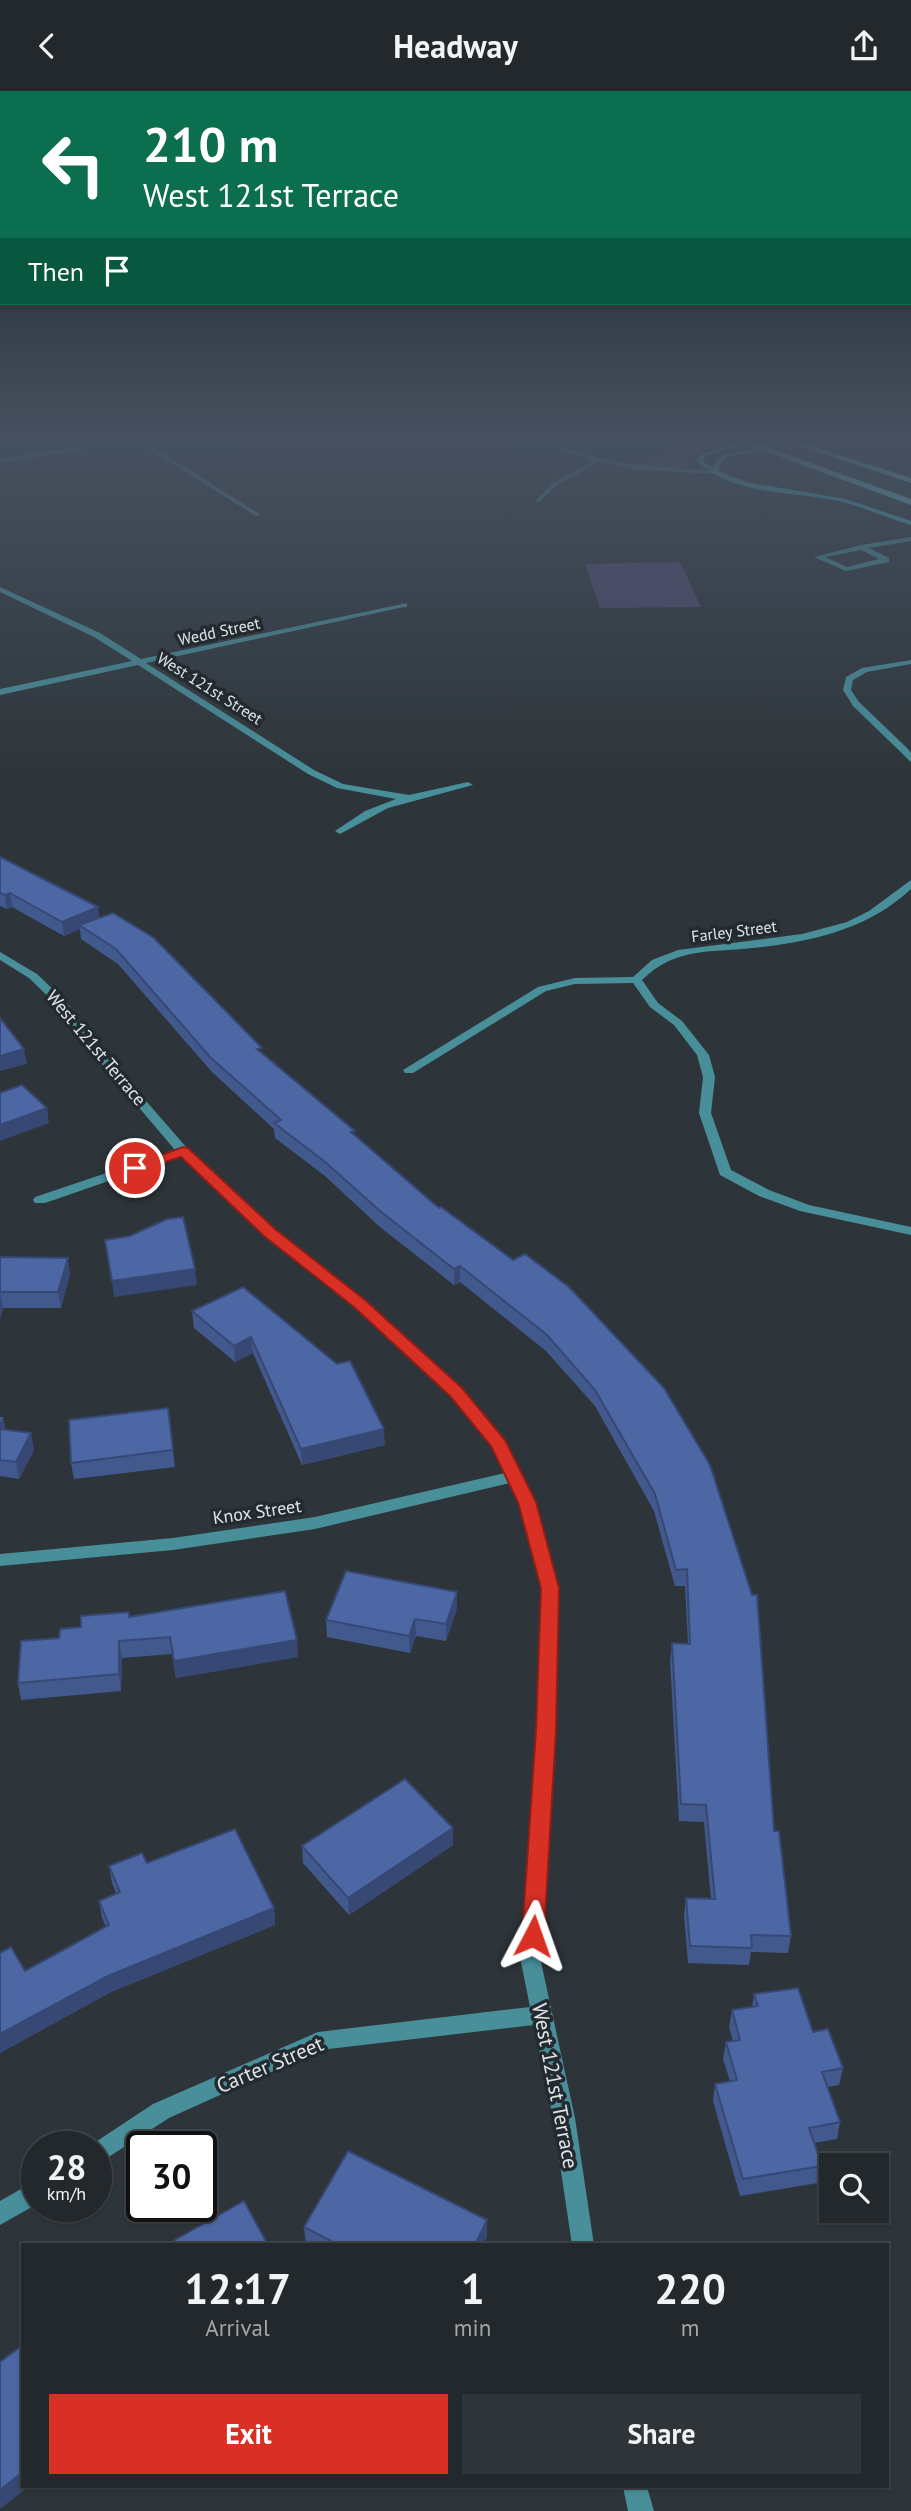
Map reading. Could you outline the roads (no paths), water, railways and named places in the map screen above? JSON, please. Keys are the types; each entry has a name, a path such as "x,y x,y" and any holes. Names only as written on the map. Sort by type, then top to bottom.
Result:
{"street":[{"path":"847,550 818,557 846,569 886,560 867,550"},
{"name":"West 121st Street","path":"0,589 69,619 311,772 340,786 408,798"},
{"name":"Wedd Street","path":"0,692 404,605"},
{"path":"911,662 865,670 849,679 847,690 853,702 895,738 911,759"},
{"name":"West 121st Street","path":"340,831 352,820 408,798 468,785"},
{"name":"Farley Street","path":"636,980 657,961 687,951 794,939 852,923 887,905 911,883"},
{"name":"West 121st Terrace","path":"0,955 33,976 64,1006 95,1049 183,1151 269,1233 360,1304 456,1392 499,1444 527,1502 550,1588 546,1730 531,1962 564,2118 583,2243"},
{"path":"409,1070 542,989 575,981 636,980 654,1005 678,1023 703,1055 709,1077 705,1113 725,1172 764,1193 805,1208 911,1231"},
{"path":"40,1201 183,1151"},
{"name":"Knox Street","path":"0,1560 173,1544 315,1523 514,1476"},
{"name":"Carter Street","path":"112,2143 161,2111 317,2041 542,2015"},
{"path":"0,2214 21,2200"},
{"path":"635,2488 641,2511"}]}
